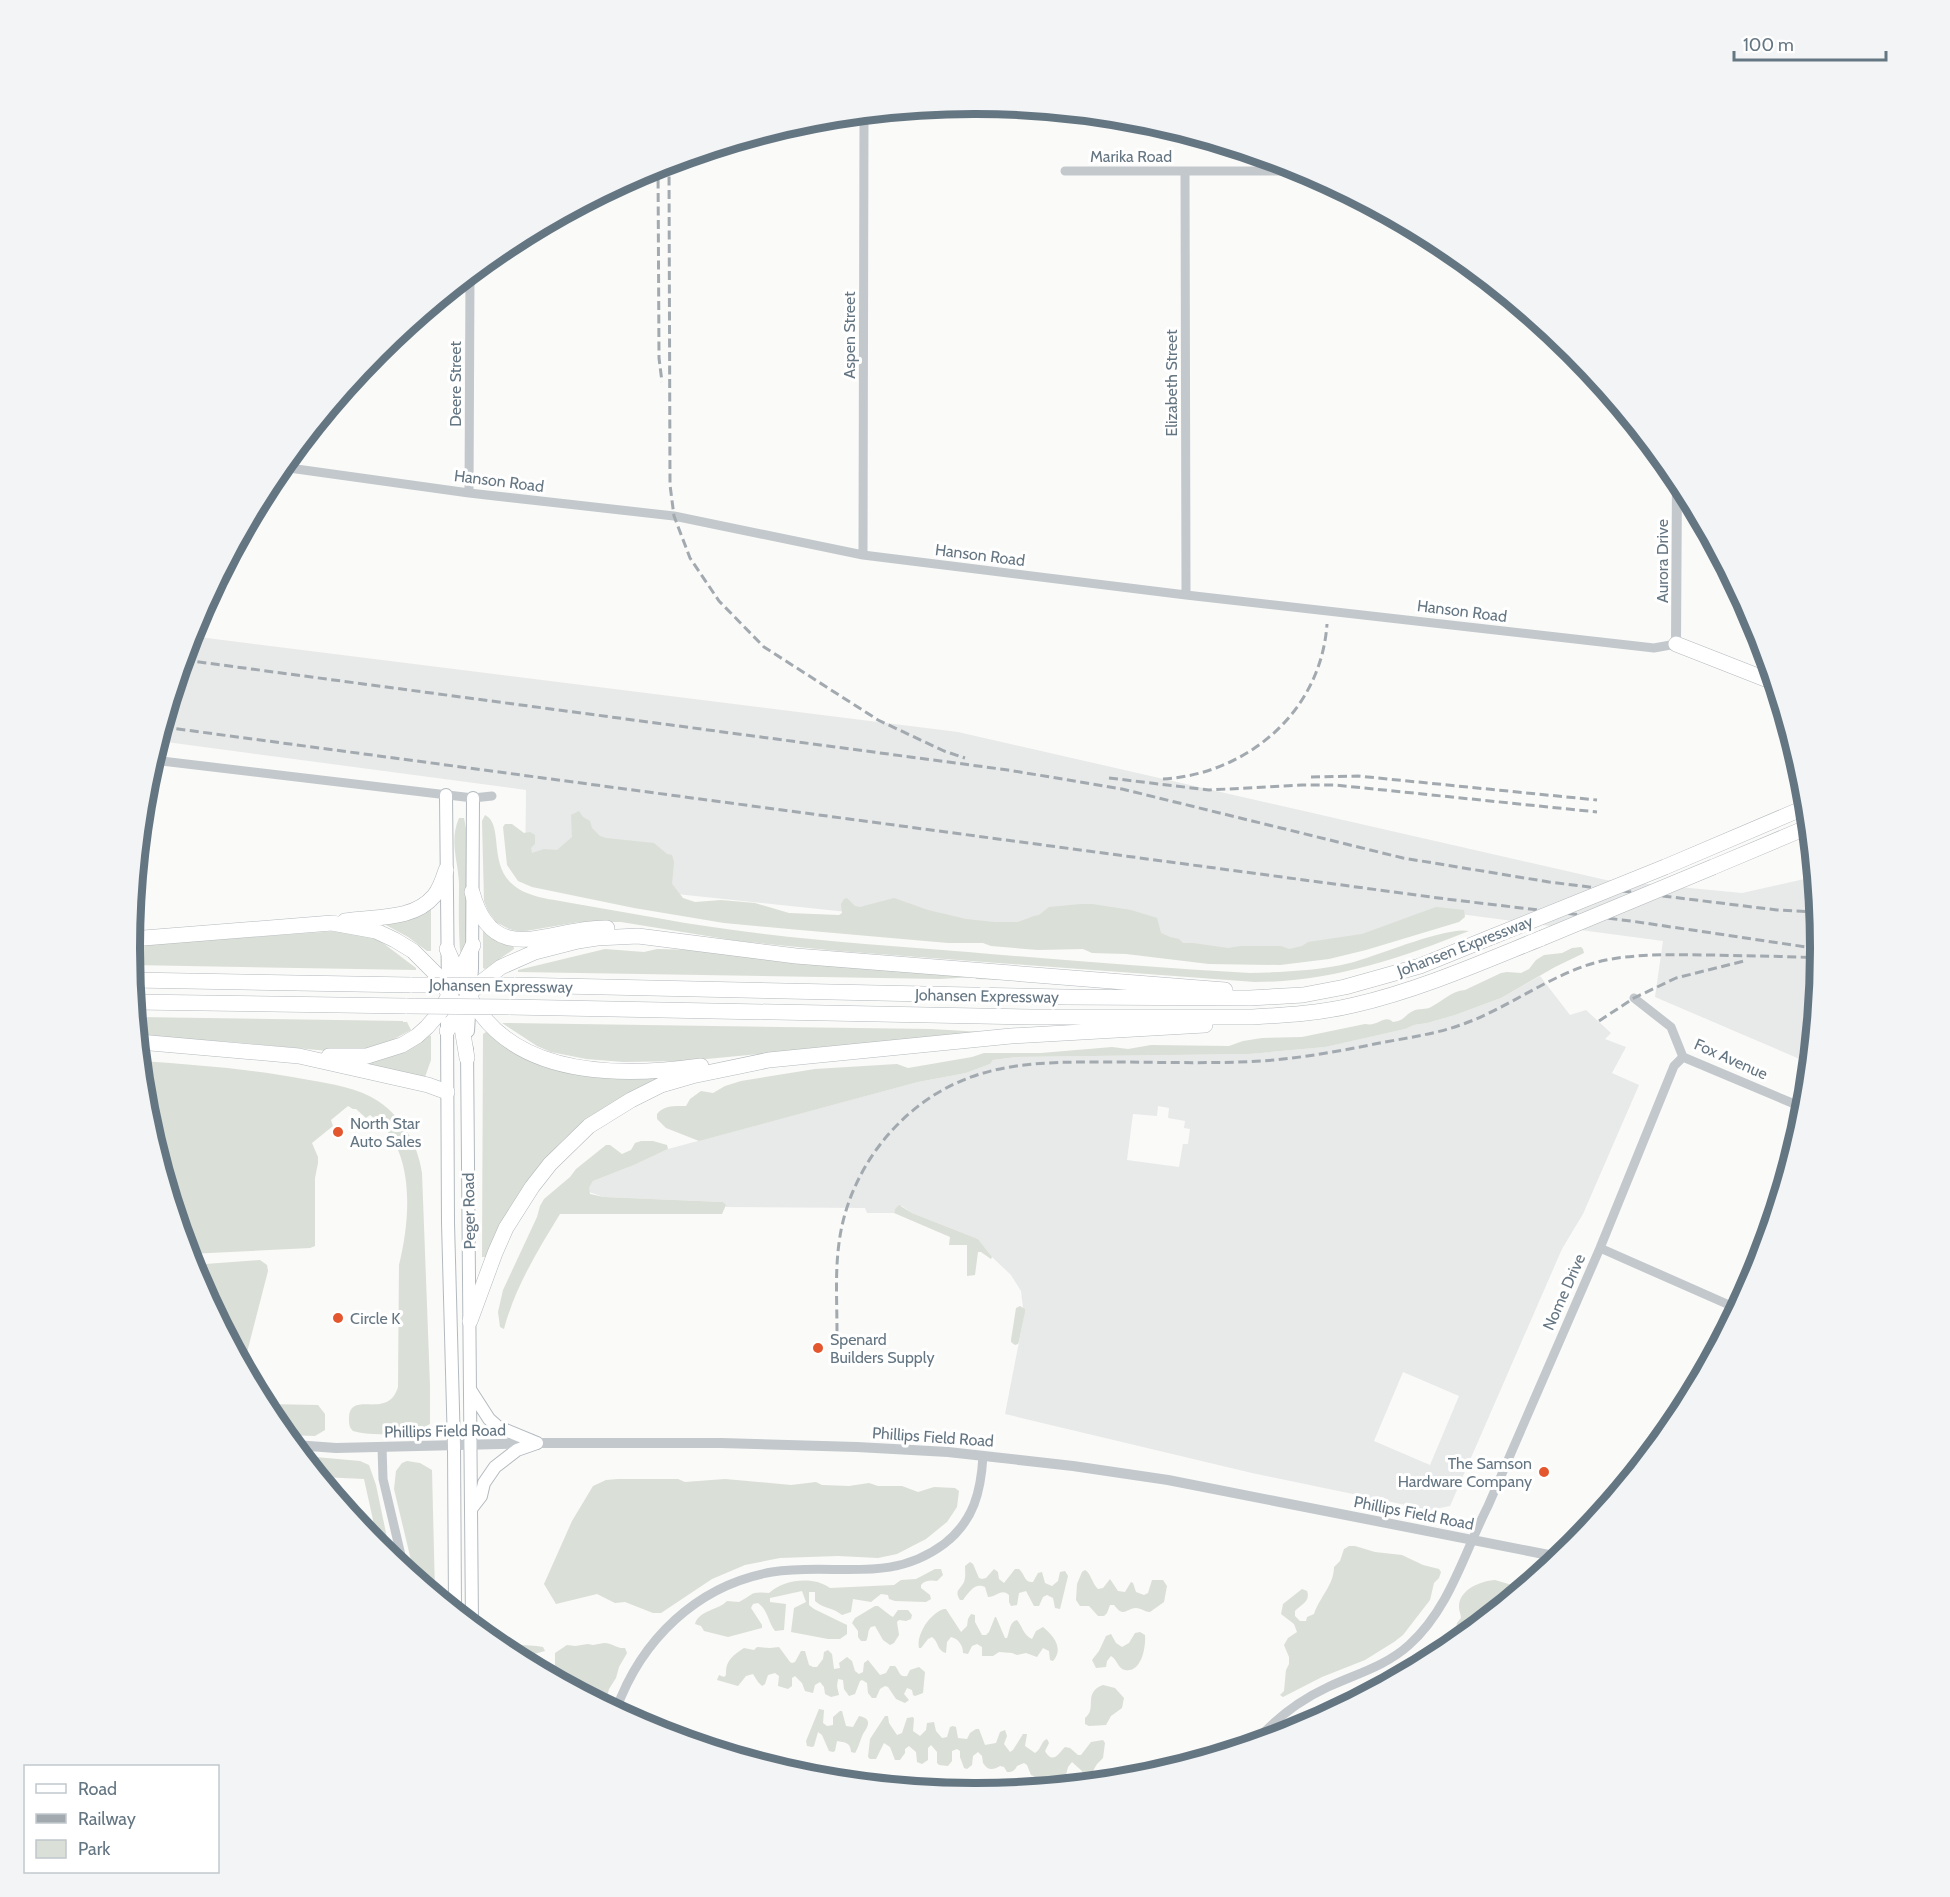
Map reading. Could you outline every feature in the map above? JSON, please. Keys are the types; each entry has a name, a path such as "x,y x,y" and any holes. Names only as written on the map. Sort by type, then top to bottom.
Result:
{"highway":[{"path":"1676,644 1765,679"},
{"name":"Johansen Expressway","path":"141,980 1101,998 1218,999 1303,994 1345,987 1420,966 1797,811"},
{"name":"Johansen Expressway","path":"142,1002 1019,1016 1253,1017 1335,1009 1385,997 1427,983 1542,938 1800,830"},
{"path":"140,938 332,923 402,914 420,908 433,897 446,870"},
{"path":"472,892 477,910 486,921 496,932 515,940 524,941 580,929 600,928 619,929 638,936"},
{"path":"332,923 360,927 395,940 413,951 429,965 459,1011 467,1058"},
{"path":"447,1031 469,994 501,967 535,952 578,940 638,936 807,957 1156,985 1303,994"},
{"path":"146,1043 299,1056 367,1056 402,1045 427,1027 441,1011 473,945"},
{"path":"447,949 480,1013 510,1041 523,1050 562,1064 588,1068 648,1071 1011,1036 1185,1027 1253,1017"},
{"path":"299,1056 428,1085 447,1092"},
{"path":"470,1321 495,1253 520,1204 550,1164 582,1133 609,1112 661,1085 769,1060"}],"main road":[{"name":"Peger Road","path":"446,795 448,1223 454,1446 455,1601"},
{"name":"Peger Road","path":"472,1614 467,1058 473,945 473,798"},
{"path":"471,1391 489,1419 506,1432 537,1443"},
{"path":"471,1509 481,1496 484,1483 495,1467 517,1450 537,1443"}],"street":[{"name":"Aspen Street","path":"863,555 864,121"},
{"name":"Marika Road","path":"1065,171 1276,171"},
{"name":"Elizabeth Street","path":"1185,171 1186,595"},
{"name":"Deere Street","path":"469,493 470,284"},
{"name":"Hanson Road","path":"293,468 469,493 674,516 863,555 1186,595 1654,648 1676,644"},
{"name":"Aurora Drive","path":"1676,644 1677,498"},
{"path":"163,761 473,798 492,796"},
{"name":"Fox Avenue","path":"1634,998 1671,1027 1683,1057 1794,1104"},
{"name":"Nome Drive","path":"1268,1729 1305,1700 1334,1684 1380,1665 1408,1646 1439,1610 1488,1506 1600,1248 1674,1066 1683,1057"},
{"path":"1600,1248 1729,1305"},
{"name":"Phillips Field Road","path":"305,1446 336,1448 537,1443 814,1445 983,1456 1179,1482 1548,1555"},
{"path":"382,1447 384,1479 401,1554"},
{"path":"619,1703 636,1666 659,1634 686,1610 719,1590 771,1572 804,1569 888,1568 910,1563 930,1554 953,1537 969,1516 976,1502 982,1480 983,1456"}],"shaded area":[{"path":"201,637 958,732 1606,880 1742,893 1806,879 1810,948 1808,1003 1802,1060 1655,997 1663,941 1437,911 1366,940 1283,950 1228,952 525,878 526,790 167,742 185,680"},
{"path":"1540,976 1570,1015 1586,1010 1611,1033 1605,1039 1626,1047 1612,1073 1639,1085 1583,1214 1562,1249 1450,1506 1430,1510 1252,1473 1005,1414 1024,1316 1021,1291 1011,1275 992,1257 978,1239 912,1213 902,1206 895,1209 894,1213 867,1213 865,1208 726,1207 723,1202 604,1197 589,1192 593,1181 668,1149 918,1082 966,1073 990,1064 993,1060 1016,1057 1249,1054 1324,1047 1427,1023 1501,998","holes":["1158,1106 1169,1108 1168,1118 1185,1121 1184,1128 1190,1129 1188,1144 1183,1144 1179,1167 1127,1160 1133,1114 1157,1116","1403,1372 1459,1396 1430,1465 1374,1441"]}],"green space":[{"path":"579,811 590,821 592,828 600,836 654,843 667,854 672,855 674,862 672,884 683,898 695,902 721,900 755,903 789,913 839,915 842,913 841,904 847,898 855,906 860,907 894,898 928,910 966,919 994,922 1018,922 1039,915 1049,907 1092,904 1131,910 1157,918 1161,933 1179,939 1183,943 1228,948 1281,946 1289,949 1308,942 1362,934 1436,907 1464,910 1465,917 1459,922 1366,950 1329,959 1280,965 1209,964 1126,954 1092,953 1083,949 1038,950 991,946 983,943 948,943 724,923 634,908 532,887 518,881 507,865 503,827 505,824 512,824 524,833 530,832 535,835 535,844 531,848 532,853 544,849 557,850 572,837 571,815"},
{"path":"485,815 495,829 497,851 505,875 513,885 527,893 538,897 695,925 773,935 1074,961 1250,973 1300,971 1338,966 1429,937 1469,931 1417,951 1364,967 1310,978 1255,982 838,951 738,941 621,922 579,922 520,932 496,922 484,901 482,821"},
{"path":"459,818 464,818 466,829 466,930 465,950 461,959 459,883 454,843"},
{"path":"427,909 431,910 431,951 427,951 384,924"},
{"path":"483,927 513,945 514,949 485,969 483,968"},
{"path":"337,931 361,934 379,940 416,970 141,965 140,945"},
{"path":"1581,947 1584,953 1501,998 1427,1023 1325,1047 1249,1054 1016,1057 993,1060 990,1064 966,1073 918,1082 699,1141 666,1128 657,1119 657,1114 663,1109 686,1106 690,1099 701,1091 713,1093 741,1081 815,1069 897,1064 908,1068 984,1053 1041,1053 1112,1047 1128,1049 1151,1045 1229,1046 1262,1038 1302,1037 1374,1024 1387,1019 1393,1022 1415,1010 1429,1008 1451,994 1501,973 1521,973 1544,955 1562,953"},
{"path":"605,949 644,952 657,949 702,950 1006,980 976,979 975,977 940,979 518,972 518,970"},
{"path":"144,1017 403,1021 407,1022 411,1030 381,1046 366,1050 328,1051 146,1036"},
{"path":"502,1023 931,1029 983,1032 686,1061 623,1062 586,1059 551,1052 537,1046"},
{"path":"486,1032 519,1054 674,1075 599,1113 569,1135 551,1153 522,1190 486,1257 482,1257 483,1034"},
{"path":"428,1035 431,1036 431,1060 425,1077 367,1065 368,1063"},
{"path":"149,1062 246,1070 336,1085 378,1101 402,1124 413,1142 422,1173 430,1424 413,1431 382,1434 353,1431 349,1424 351,1410 356,1406 386,1402 393,1397 398,1387 399,1265 407,1204 403,1163 396,1145 385,1128 370,1115 366,1118 356,1109 348,1106 331,1120 333,1126 312,1143 318,1163 315,1178 315,1246 199,1254 169,1164"},
{"path":"641,1141 653,1141 667,1145 668,1149 593,1181 589,1188 590,1194 604,1197 723,1202 726,1205 722,1214 560,1214 514,1298 504,1329 500,1327 498,1312 503,1290 544,1199 606,1145 610,1145 622,1154"},
{"path":"899,1205 912,1213 978,1239 992,1257 991,1259 978,1252 975,1275 967,1276 967,1245 949,1245 950,1237 894,1213"},
{"path":"260,1260 267,1265 268,1271 246,1355 227,1318 203,1264"},
{"path":"1020,1306 1025,1309 1025,1312 1019,1341 1015,1345 1011,1340 1016,1308"},
{"path":"276,1404 318,1405 325,1414 325,1430 315,1436 298,1435"},
{"path":"313,1457 360,1461 369,1465 376,1485 388,1542 375,1528 364,1479 330,1477"},
{"path":"407,1461 420,1463 432,1470 435,1584 412,1564 394,1489 396,1471 402,1463"},
{"path":"678,1479 685,1482 725,1479 791,1485 816,1482 822,1485 849,1486 869,1483 878,1486 902,1486 918,1492 934,1487 955,1488 959,1491 957,1507 947,1522 926,1539 897,1554 878,1558 838,1556 780,1558 745,1565 712,1579 661,1613 653,1613 625,1602 615,1603 597,1594 556,1604 544,1584 572,1521 593,1486 606,1480"},
{"path":"1349,1546 1402,1555 1423,1565 1439,1569 1441,1572 1434,1583 1430,1600 1403,1635 1394,1642 1365,1660 1322,1677 1283,1697 1280,1695 1284,1691 1286,1670 1289,1664 1284,1645 1288,1638 1297,1632 1294,1624 1281,1614 1283,1604 1302,1589 1307,1591 1308,1598 1295,1611 1295,1616 1300,1621 1306,1621 1307,1617 1314,1614 1332,1580 1334,1567 1340,1561 1344,1549"},
{"path":"970,1562 979,1578 986,1578 994,1569 1004,1583 1015,1569 1019,1569 1030,1582 1033,1582 1038,1573 1042,1572 1045,1583 1052,1586 1058,1581 1060,1572 1065,1571 1068,1576 1060,1609 1055,1608 1053,1598 1047,1595 1043,1597 1039,1606 1034,1606 1026,1591 1019,1593 1017,1605 1011,1606 1009,1595 1006,1593 988,1597 985,1587 981,1586 975,1587 963,1600 960,1600 958,1592 965,1580 965,1566"},
{"path":"935,1569 941,1569 943,1575 937,1581 924,1582 921,1585 921,1588 930,1595 931,1599 926,1602 895,1601 889,1599 888,1595 881,1594 871,1602 853,1599 851,1612 842,1615 815,1601 815,1592 809,1592 809,1605 847,1625 847,1634 840,1639 791,1632 794,1608 806,1602 802,1591 770,1598 770,1602 786,1604 784,1630 775,1631 764,1609 758,1603 753,1604 751,1608 762,1628 728,1637 704,1631 701,1626 695,1624 697,1619 705,1613 727,1601 739,1602 752,1594 769,1593 791,1582 816,1582 830,1588 894,1585 901,1580 916,1579"},
{"path":"1085,1570 1098,1589 1103,1588 1110,1579 1118,1591 1125,1592 1131,1582 1136,1592 1144,1595 1148,1593 1152,1580 1163,1580 1167,1586 1164,1602 1150,1612 1136,1608 1122,1612 1114,1605 1110,1605 1104,1616 1098,1616 1089,1606 1080,1606 1076,1600 1077,1584"},
{"path":"1495,1580 1514,1586 1456,1630 1461,1618 1459,1609 1462,1596 1466,1591 1483,1582"},
{"path":"875,1606 893,1617 898,1610 908,1610 912,1615 911,1619 897,1622 899,1635 890,1645 883,1640 875,1626 871,1627 866,1641 861,1641 852,1623 855,1618"},
{"path":"944,1609 961,1632 967,1626 971,1614 975,1615 975,1622 982,1635 989,1632 995,1617 1005,1638 1007,1638 1011,1625 1017,1620 1032,1639 1036,1631 1043,1627 1051,1634 1058,1647 1058,1652 1053,1661 1050,1660 1049,1651 1043,1648 1037,1657 1026,1653 1017,1655 999,1652 993,1656 982,1656 982,1647 977,1644 972,1646 968,1654 963,1653 960,1643 951,1637 947,1642 946,1653 932,1637 919,1648 920,1637 925,1625 934,1615"},
{"path":"1140,1632 1145,1635 1145,1646 1142,1658 1135,1667 1125,1670 1111,1656 1106,1667 1096,1668 1092,1660 1106,1636 1111,1634 1116,1643 1122,1647 1129,1643 1135,1633"},
{"path":"514,1644 543,1647 545,1651 531,1655"},
{"path":"610,1644 625,1648 627,1653 607,1697 554,1669 555,1653 567,1645"},
{"path":"757,1647 779,1647 792,1663 801,1651 805,1651 809,1665 813,1667 817,1667 823,1659 824,1652 828,1650 832,1654 834,1669 840,1668 839,1663 847,1657 859,1674 863,1672 864,1663 868,1660 880,1675 886,1673 890,1666 895,1666 904,1676 907,1676 910,1670 919,1667 925,1672 923,1693 915,1696 912,1690 907,1688 904,1694 909,1700 905,1703 896,1699 885,1686 880,1689 876,1698 872,1698 868,1693 867,1683 862,1680 855,1694 849,1696 844,1689 843,1680 838,1679 839,1695 831,1697 825,1694 820,1682 815,1685 813,1693 805,1691 802,1683 795,1676 792,1678 792,1686 788,1689 778,1686 779,1676 775,1673 768,1675 762,1686 753,1674 746,1676 738,1686 717,1680 719,1675 724,1677 726,1675 728,1662 736,1653 744,1648 754,1650"},
{"path":"1103,1685 1115,1688 1124,1698 1122,1708 1111,1716 1106,1725 1089,1726 1085,1724 1085,1718 1089,1714 1093,1692"},
{"path":"819,1709 824,1710 823,1723 827,1726 833,1725 833,1717 840,1711 842,1711 846,1726 853,1727 859,1716 868,1721 868,1726 855,1753 851,1752 847,1744 837,1741 835,1751 829,1751 822,1735 818,1732 814,1746 807,1746 806,1741"},
{"path":"885,1716 888,1716 889,1723 897,1735 902,1733 907,1718 913,1717 913,1731 920,1736 926,1730 927,1723 934,1722 936,1731 942,1738 947,1737 950,1727 953,1726 956,1727 958,1738 967,1739 970,1733 979,1729 985,1745 996,1743 1000,1732 1005,1730 1007,1736 1004,1744 1010,1752 1023,1734 1027,1734 1025,1746 1035,1753 1047,1739 1049,1743 1045,1751 1051,1757 1058,1755 1065,1747 1081,1755 1091,1742 1103,1740 1105,1743 1103,1758 1091,1775 1083,1776 1082,1771 1072,1762 1065,1778 1043,1780 1031,1775 1024,1763 1009,1772 1000,1766 989,1769 978,1752 973,1756 972,1765 967,1769 964,1768 960,1751 957,1749 952,1751 952,1761 948,1766 939,1765 937,1752 931,1745 928,1748 928,1760 922,1764 917,1762 916,1752 909,1746 900,1760 895,1760 890,1747 884,1743 876,1759 870,1759 868,1757 870,1739"}],"railway":[{"path":"669,173 670,485 674,516 690,558 719,601 764,647 878,720 944,751 965,758"},
{"path":"658,177 659,358 662,382"},
{"path":"1163,779 1194,775 1223,765 1250,751 1274,733 1295,710 1311,685 1322,656 1327,624"},
{"path":"192,661 1008,770 1122,789 1403,858 1549,882 1777,910 1809,912"},
{"path":"171,728 1446,899 1631,921 1810,948"},
{"path":"1311,777 1358,776 1597,800"},
{"path":"1109,778 1209,790 1335,785 1597,812"},
{"path":"837,1332 839,1243 856,1184 878,1148 905,1117 943,1090 965,1079 988,1072 1034,1064 1262,1061 1355,1048 1456,1026 1484,1016 1569,972 1587,965 1619,958 1646,955 1810,958"},
{"path":"1599,1021 1634,998 1676,978 1744,961"}],"place":[{"name":"North Star Auto Sales","path":"338,1132"},
{"name":"Circle K","path":"338,1318"},
{"name":"Spenard Builders Supply","path":"818,1348"},
{"name":"The Samson Hardware Company","path":"1544,1472"}]}
